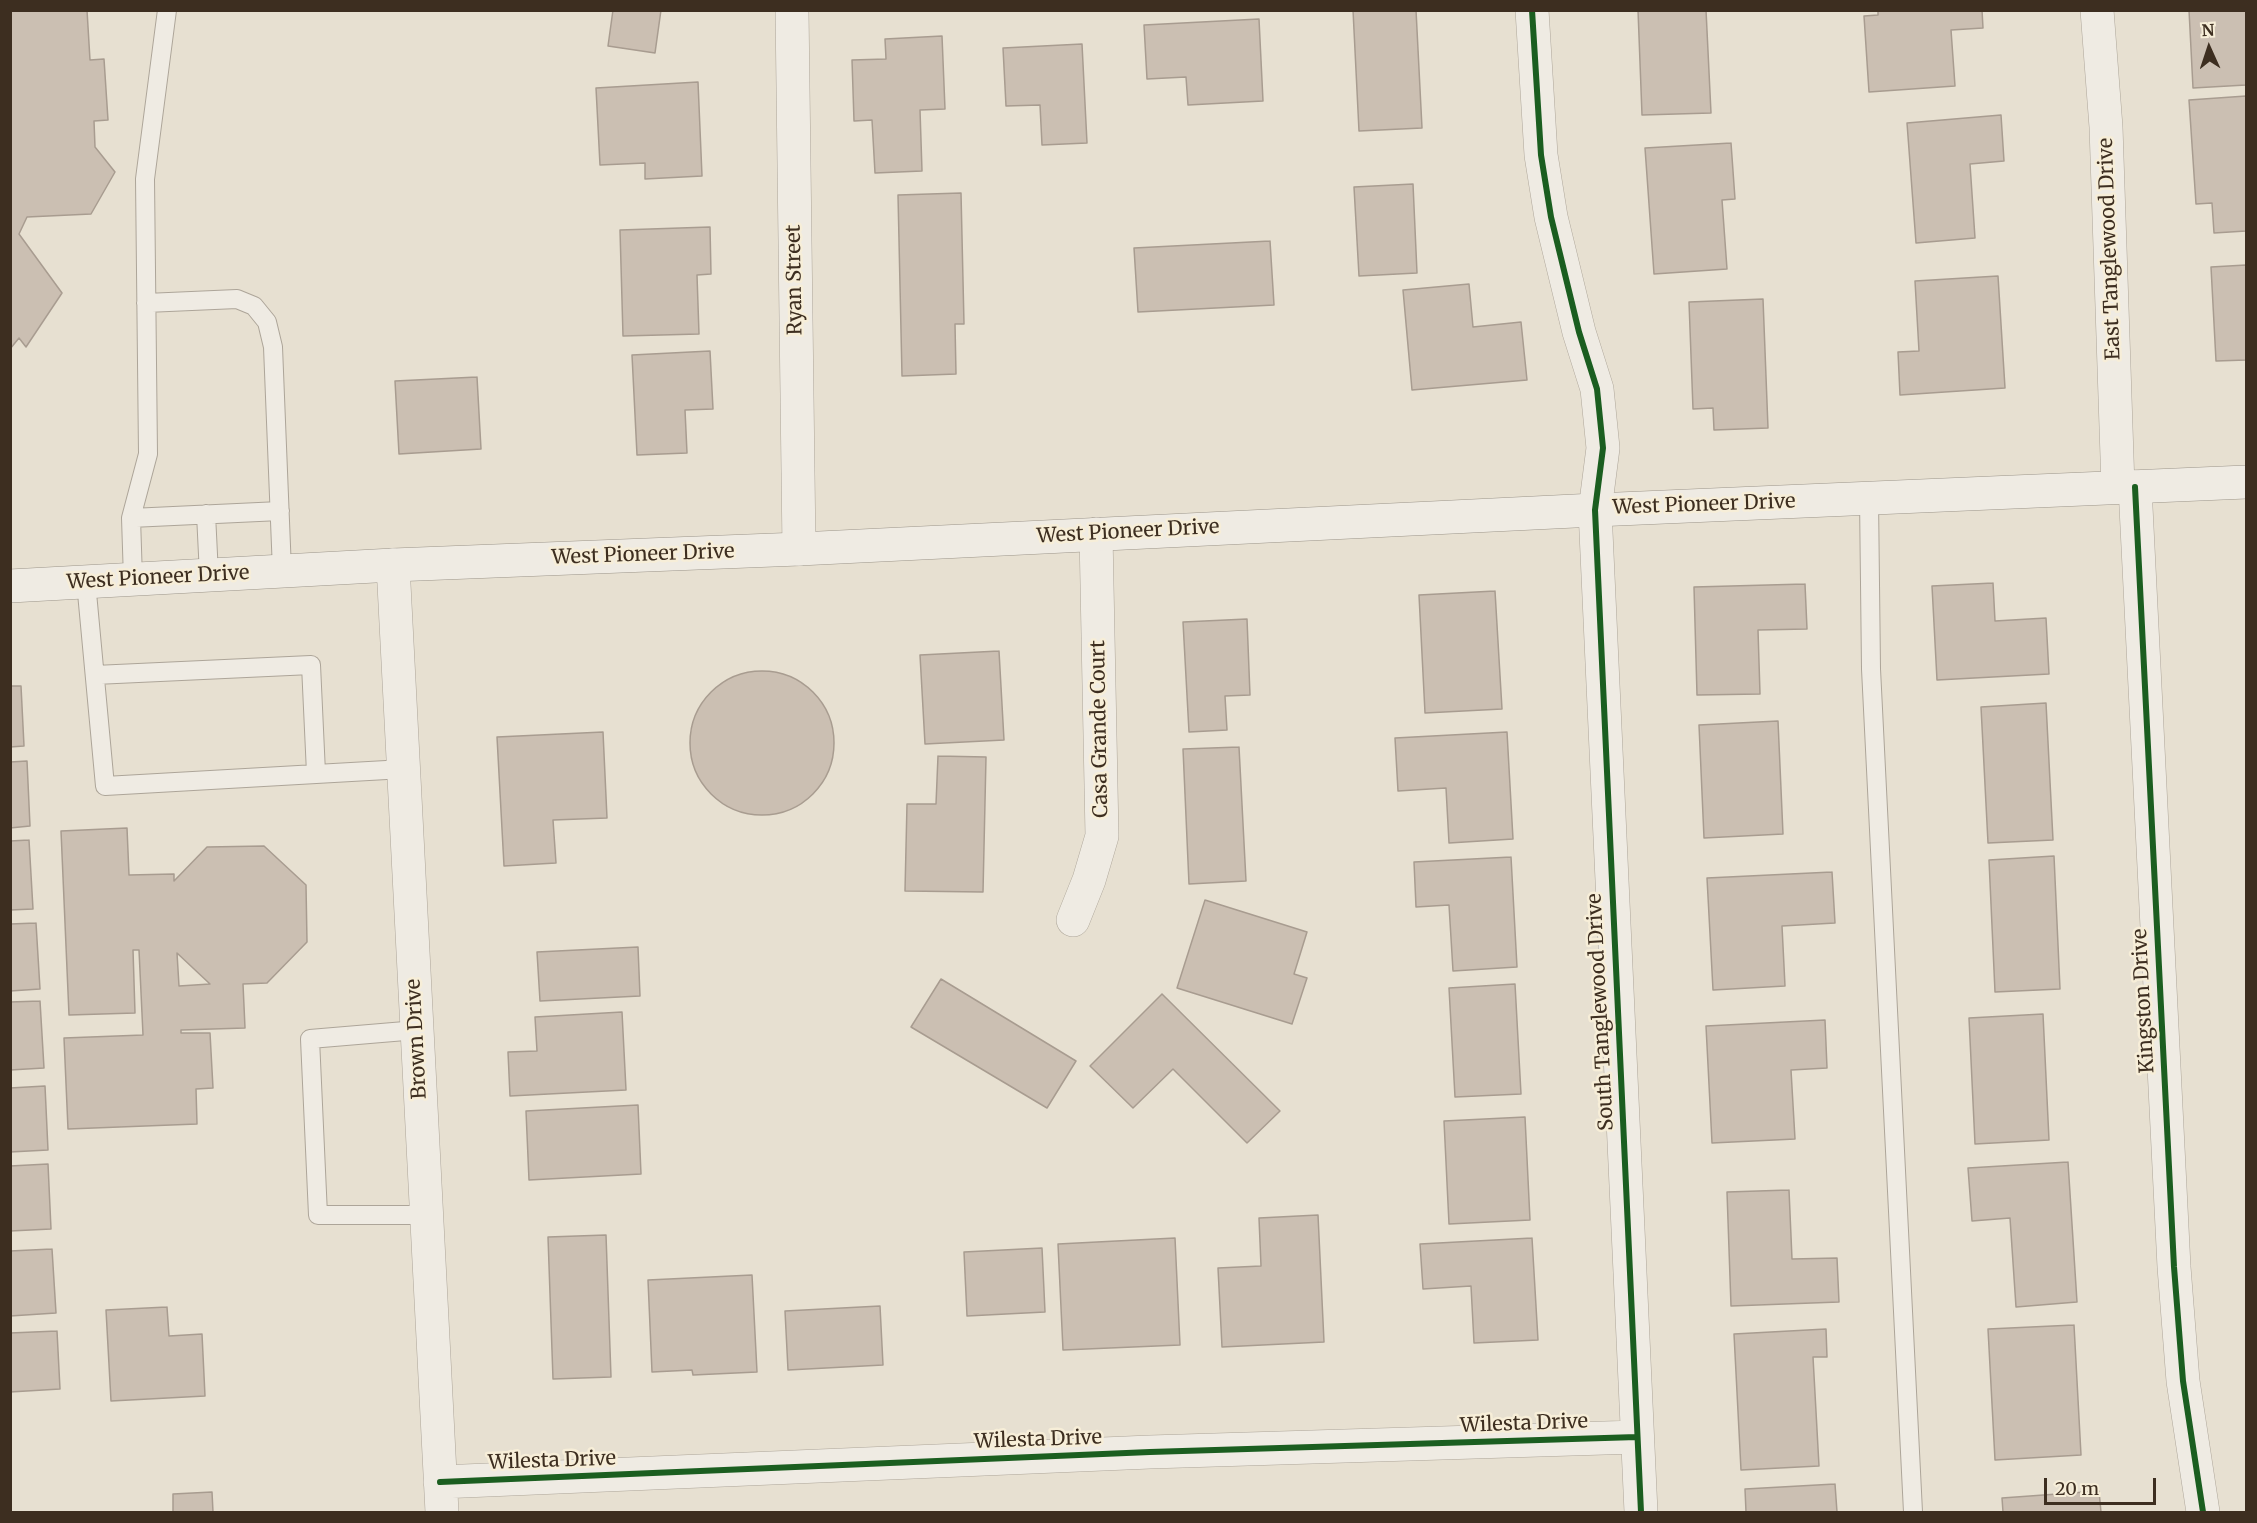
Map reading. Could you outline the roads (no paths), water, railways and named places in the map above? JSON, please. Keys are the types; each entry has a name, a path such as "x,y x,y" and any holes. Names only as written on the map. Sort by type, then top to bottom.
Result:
{"street":[{"name":"Ryan Street","path":"792,10 799,549"},
{"name":"South Tanglewood Drive","path":"1532,10 1542,155 1551,217 1579,332 1597,389 1604,448 1595,510 1641,1512"},
{"name":"East Tanglewood Drive","path":"2097,10 2127,487"},
{"name":"West Pioneer Drive","path":"10,586 393,565 799,549 1595,510 2247,482"},
{"name":"Kingston Drive","path":"2127,487 2174,1267 2183,1381 2203,1512"},
{"name":"Casa Grande Court","path":"1073,920 1089,880 1102,836 1096,534"},
{"name":"Brown Drive","path":"393,565 441,1497"},
{"name":"Wilesta Drive","path":"441,1497 1162,1451 1637,1437"}],"lane":[{"path":"133,579 131,518 148,454 145,178 167,10"},
{"path":"146,303 237,299 254,306 267,322 273,347 282,571"},
{"path":"1869,498 1872,691 1913,1512"},
{"path":"131,518 280,511"},
{"path":"206,514 210,575"},
{"path":"86,582 105,786 404,769"},
{"path":"95,675 311,665 316,773"},
{"path":"417,1030 310,1039 318,1215 427,1215"}]}
